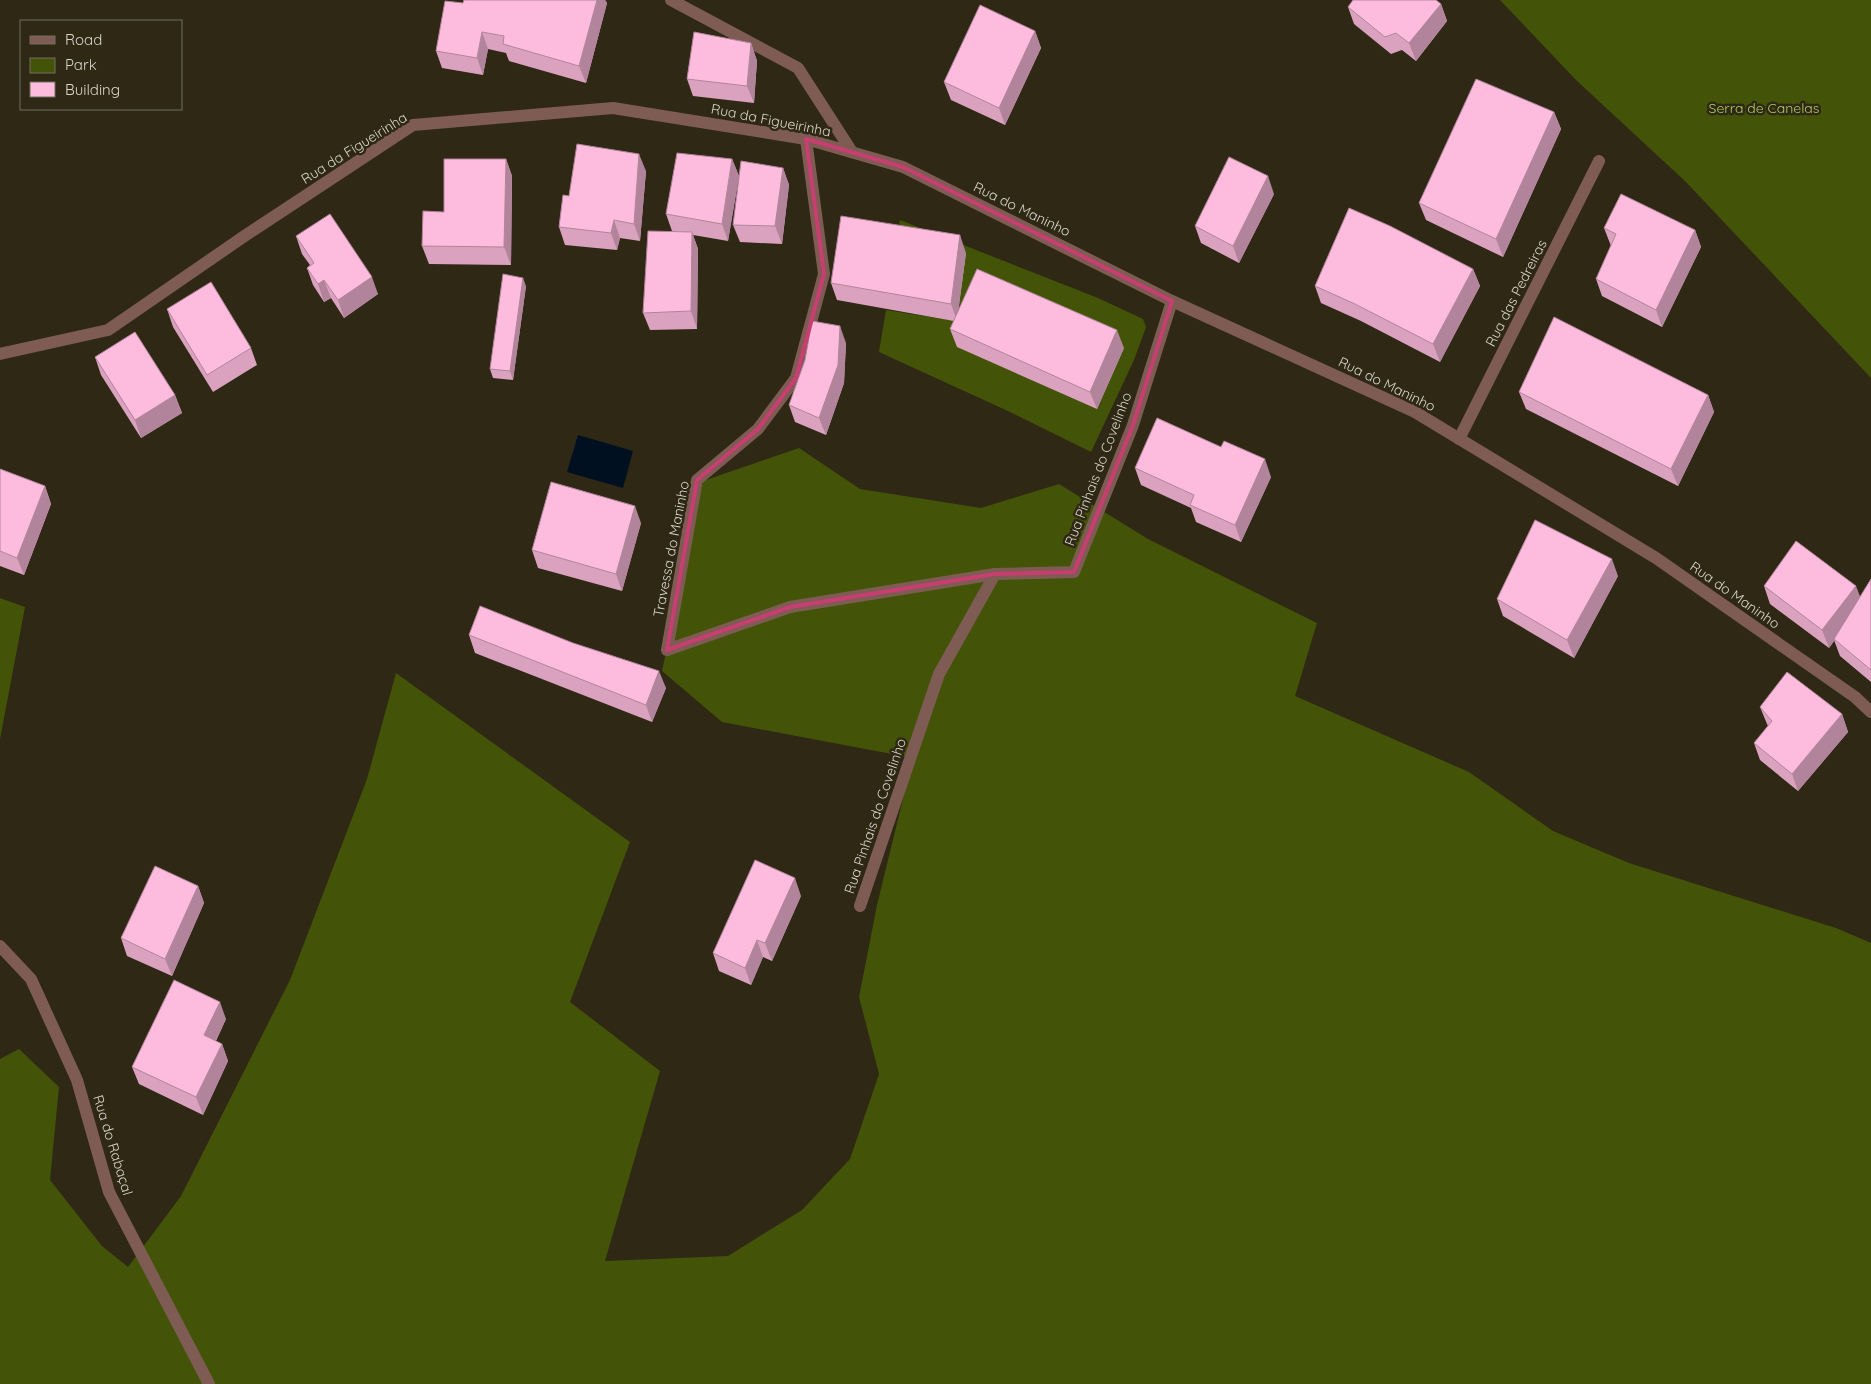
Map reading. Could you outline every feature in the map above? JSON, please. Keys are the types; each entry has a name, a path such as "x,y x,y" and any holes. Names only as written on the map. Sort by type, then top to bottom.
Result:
{"street":[{"path":"671,0 798,68 852,152"},
{"name":"Rua da Figueirinha","path":"0,354 108,330 246,235 413,125 613,108 806,139 852,152"},
{"name":"Travessa do Maninho","path":"667,650 697,480 758,429 796,378 824,274 806,139"},
{"name":"Rua do Maninho","path":"852,152 903,166 1172,301 1415,412 1656,558 1855,697 1871,712"},
{"name":"Rua das Pedreiras","path":"1460,439 1598,161"},
{"name":"Rua Pinhais do Covelinho","path":"667,650 790,607 994,574 1074,572 1133,425 1172,301"},
{"name":"Rua Pinhais do Covelinho","path":"860,906 940,674 994,574"},
{"name":"Rua do Rabaçal","path":"0,946 31,979 77,1080 108,1192 209,1384"}],"highlighted area":[{"path":"806,139 903,167 1172,301 1133,425 1074,572 995,574 790,607 667,650 697,480 758,429 796,378 824,274"}],"green space":[{"name":"Serra de Canelas","path":"1500,0 1871,0 1871,378 1686,182 1576,80"},
{"path":"900,220 1098,298 1143,319 1146,327 1134,360 1091,452 1010,412 879,352 886,310 957,321 896,241"},
{"path":"799,448 860,489 981,508 1059,484 1148,539 1317,623 1295,696 1469,772 1553,831 1629,863 1836,928 1871,943 1871,1384 0,1384 0,1059 19,1049 59,1087 50,1180 102,1246 128,1267 181,1196 290,980 367,779 396,673 630,842 570,1002 660,1071 605,1261 728,1256 802,1210 850,1159 879,1074 859,997 877,905 913,758 722,722 662,671 703,481"},
{"path":"0,598 25,607 0,739"}],"water":[{"path":"578,435 633,451 623,488 567,472"}],"building":[{"path":"464,0 597,0 579,66 503,44 504,36 482,32 477,58 436,51 445,1 463,3"},
{"path":"1353,0 1436,0 1441,4 1409,43 1396,33 1385,37 1348,7"},
{"path":"980,5 1035,31 999,108 944,82"},
{"path":"694,32 751,43 747,86 687,79"},
{"path":"1476,79 1554,112 1496,239 1419,203"},
{"path":"577,144 639,154 634,224 614,220 611,233 559,227 563,195 569,196"},
{"path":"677,153 732,159 722,224 666,214"},
{"path":"1229,157 1268,176 1233,246 1195,226"},
{"path":"444,159 506,159 504,247 422,246 423,211 444,212"},
{"path":"741,161 783,168 775,226 733,225"},
{"path":"1621,194 1695,230 1656,310 1596,279 1616,234 1604,228"},
{"path":"1349,208 1390,226 1473,269 1433,344 1315,286"},
{"path":"330,214 372,277 338,300 324,280 318,284 307,268 314,263 296,236"},
{"path":"841,216 960,235 951,304 831,283"},
{"path":"648,231 692,232 691,311 643,313"},
{"path":"977,269 1117,330 1090,392 950,329"},
{"path":"503,274 523,278 510,371 490,369"},
{"path":"211,282 251,348 207,375 167,309"},
{"path":"1554,317 1708,395 1671,469 1519,392"},
{"path":"812,321 840,326 838,365 819,418 789,405 805,360"},
{"path":"135,332 175,395 135,420 95,357"},
{"path":"1157,418 1221,447 1224,441 1265,459 1235,525 1190,505 1194,495 1135,468"},
{"path":"0,469 45,486 17,558 0,551"},
{"path":"551,482 635,506 616,574 532,550"},
{"path":"1535,520 1612,559 1567,640 1497,599"},
{"path":"1796,541 1856,586 1822,630 1764,586"},
{"path":"1871,579 1871,670 1834,639"},
{"path":"480,606 573,643 659,671 646,705 469,635"},
{"path":"1787,672 1842,714 1792,774 1754,743 1772,721 1760,707"},
{"path":"755,860 795,878 765,943 757,940 745,968 713,953"},
{"path":"155,866 198,886 165,959 121,938"},
{"path":"174,980 220,1002 204,1035 222,1044 196,1097 132,1067"}]}
